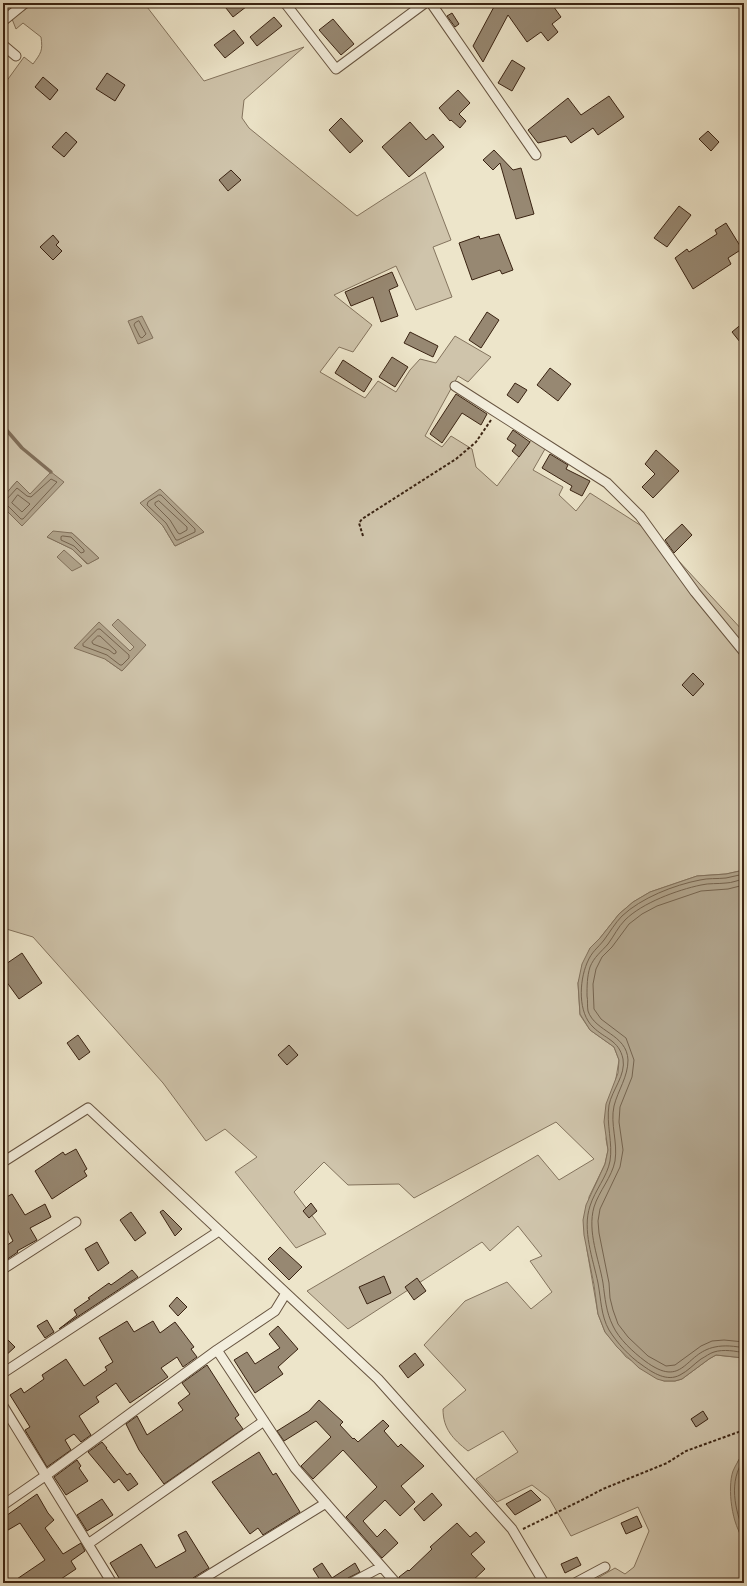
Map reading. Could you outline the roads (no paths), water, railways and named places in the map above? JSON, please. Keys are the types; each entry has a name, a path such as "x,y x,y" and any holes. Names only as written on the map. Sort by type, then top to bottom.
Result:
{"street":[{"path":"3,21 25,3"},
{"path":"285,3 336,69 425,3"},
{"path":"431,3 536,155"},
{"path":"3,45 16,56"},
{"path":"455,386 607,483 640,516 695,592 744,652"},
{"path":"3,1162 88,1108 378,1379 512,1529 544,1583"},
{"path":"3,1269 76,1222"},
{"path":"3,1373 219,1231"},
{"path":"3,1505 217,1350 275,1311 286,1293"},
{"path":"217,1350 295,1468 396,1583"},
{"path":"3,1406 112,1583"},
{"path":"88,1544 264,1421"},
{"path":"196,1583 326,1503"},
{"path":"351,1583 382,1567"},
{"path":"575,1583 605,1567"}],"water":[{"path":"142,316 153,338 138,344 128,321"},
{"path":"51,472 64,482 22,526 3,507 3,497 17,481 30,494"},
{"path":"160,489 204,532 175,546 163,526 140,503"},
{"path":"53,531 72,533 99,558 88,564 72,549 47,537"},
{"path":"64,550 82,566 72,571 57,557"},
{"path":"118,619 146,645 122,671 105,659 74,648 99,622 130,651 134,647 112,625"},
{"path":"744,870 744,1358 716,1355 682,1379 675,1381 664,1381 657,1379 639,1368 617,1347 605,1332 598,1314 584,1235 583,1220 586,1205 605,1164 608,1150 604,1122 606,1104 618,1073 619,1060 614,1047 590,1030 580,1014 578,983 582,964 590,948 619,914 633,902 650,892 697,876 726,874"},
{"path":"744,1452 744,1539 736,1525 730,1487 733,1471"}],"waterway":[{"path":"3,426 22,448 51,472"}]}
